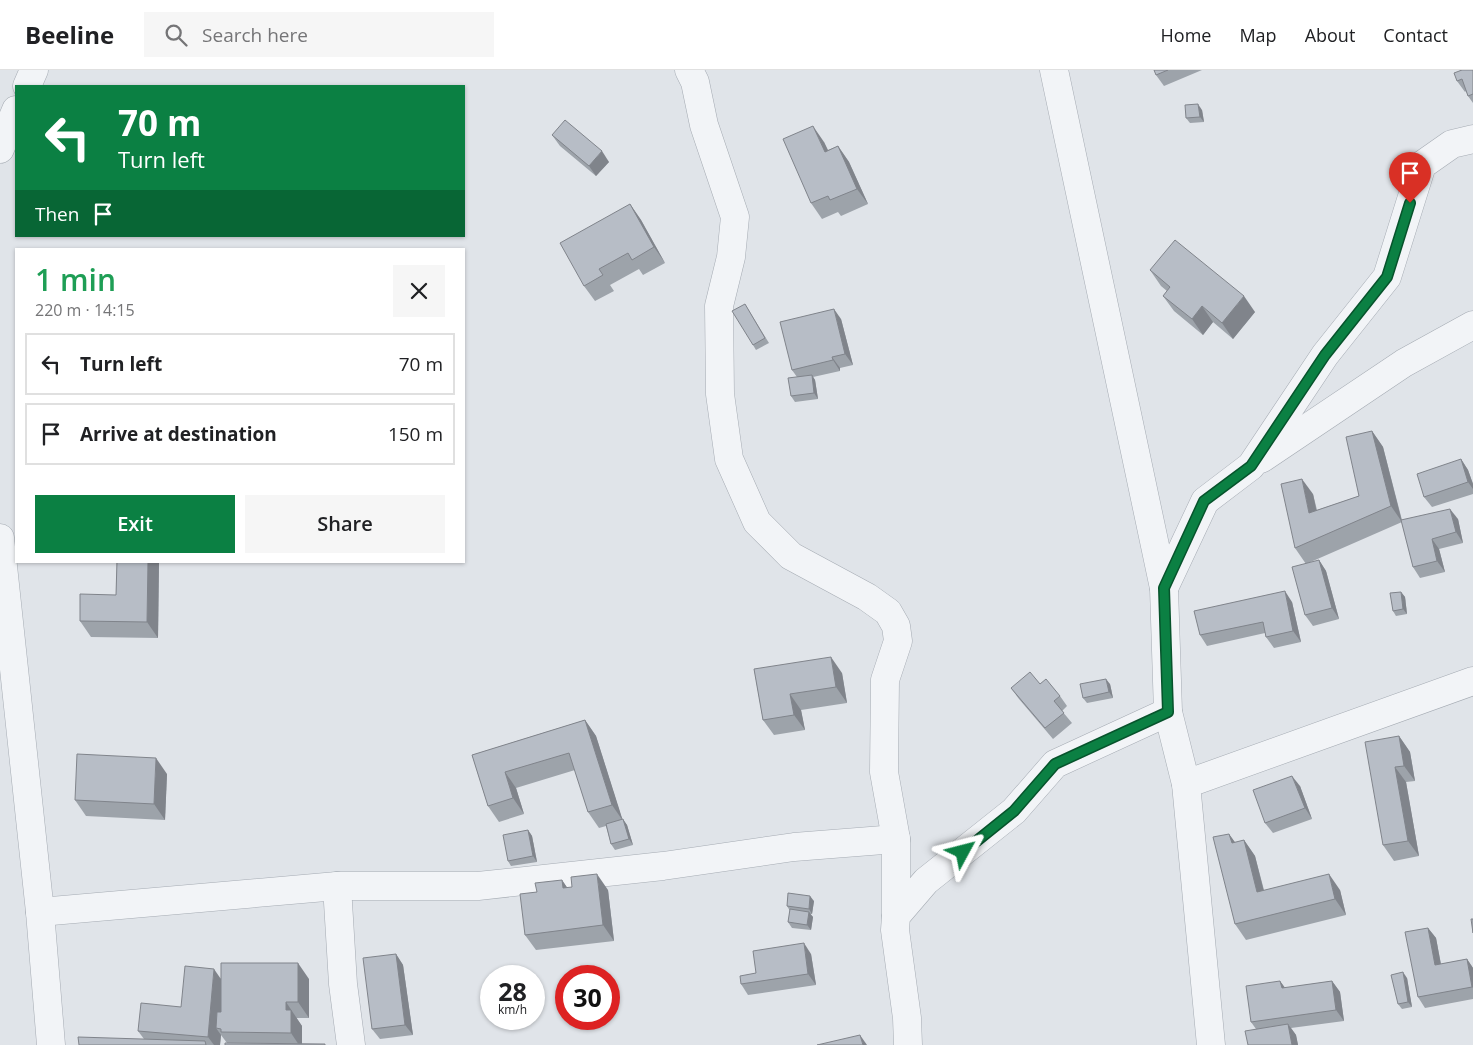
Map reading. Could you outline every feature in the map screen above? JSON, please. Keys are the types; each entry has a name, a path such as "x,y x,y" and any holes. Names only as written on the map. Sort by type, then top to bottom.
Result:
{"street":[{"path":"26,85 34,70"},
{"path":"689,70 695,82 704,125 736,217 731,256 719,306 720,394 729,459 757,522 791,556 867,597 888,612 896,626 898,641 885,680 884,763 896,838 896,930 907,1018 908,1045"},
{"path":"1054,70 1164,588 1168,712 1186,784 1211,1045"},
{"path":"0,149 15,112"},
{"path":"1251,466 1325,355 1387,277 1422,166 1452,144 1473,139"},
{"path":"1164,588 1204,501 1251,466 1404,363 1473,325"},
{"path":"0,538 40,912 51,1045"},
{"path":"1186,784 1473,681"},
{"path":"896,916 926,881 1014,811 1055,764 1168,712"},
{"path":"40,912 337,886 478,886 663,866 794,847 896,838"},
{"path":"337,886 343,984 351,1045"}],"building":[{"path":"1154,70 1168,70 1156,75"},
{"path":"1462,70 1473,70 1473,94 1468,96 1462,79 1457,81 1454,73"},
{"path":"1198,104 1200,117 1186,118 1185,105"},
{"path":"565,120 602,151 589,166 552,135"},
{"path":"813,126 825,152 838,146 857,189 830,200 828,196 811,203 783,139"},
{"path":"630,204 654,247 632,260 628,253 599,269 603,275 584,286 560,243"},
{"path":"1175,240 1244,296 1222,323 1202,306 1192,319 1163,296 1170,287 1150,270"},
{"path":"745,304 765,338 753,345 732,311"},
{"path":"834,309 845,354 832,357 833,360 792,370 780,322"},
{"path":"812,375 814,393 791,396 788,378"},
{"path":"1372,431 1391,506 1295,548 1281,484 1302,479 1309,513 1359,496 1346,437"},
{"path":"1461,459 1468,482 1424,497 1417,474"},
{"path":"1450,509 1456,532 1432,539 1437,561 1413,567 1401,520"},
{"path":"1319,560 1332,608 1305,615 1292,567"},
{"path":"117,563 148,563 147,622 80,621 80,594 116,595"},
{"path":"1285,591 1293,631 1266,637 1263,622 1200,635 1194,611"},
{"path":"1401,592 1403,609 1393,611 1390,593"},
{"path":"831,657 836,687 790,694 794,715 763,720 754,669"},
{"path":"1030,672 1040,684 1046,679 1060,696 1054,701 1064,713 1045,728 1011,688"},
{"path":"1106,679 1109,692 1083,698 1080,684"},
{"path":"585,720 612,805 588,812 569,753 505,772 513,798 488,806 472,755"},
{"path":"1399,736 1404,766 1395,767 1408,841 1383,845 1365,742"},
{"path":"77,754 156,758 154,804 75,800"},
{"path":"1292,776 1305,808 1265,823 1253,790"},
{"path":"623,819 629,839 611,844 606,824"},
{"path":"528,830 533,856 508,861 503,835"},
{"path":"1229,834 1232,843 1244,840 1257,892 1329,874 1335,899 1235,924 1213,837"},
{"path":"597,874 603,925 525,935 520,894 537,892 535,883 562,880 563,888 572,887 571,877"},
{"path":"788,893 810,896 809,909 787,906"},
{"path":"790,909 809,912 807,925 788,922"},
{"path":"1428,928 1435,965 1467,959 1472,987 1418,997 1405,932"},
{"path":"804,943 808,974 741,984 740,976 756,973 753,951"},
{"path":"396,954 405,1025 372,1029 363,958"},
{"path":"221,963 298,963 298,1002 286,1002 286,1010 291,1010 291,1033 221,1032 221,1029 216,1028 217,1012 221,1012"},
{"path":"185,966 214,969 208,1037 138,1031 141,1003 181,1007"},
{"path":"1403,972 1408,1002 1398,1004 1391,975"},
{"path":"1280,981 1282,988 1332,981 1336,1010 1251,1022 1246,986"},
{"path":"1288,1024 1292,1045 1248,1045 1245,1031"},
{"path":"860,1035 863,1045 817,1045"},
{"path":"78,1037 205,1041 206,1045 79,1045"},
{"path":"225,1043 325,1044 325,1045 225,1045"}],"route":[{"path":"963,852 1014,811 1055,764 1168,712 1164,588 1204,501 1251,466 1325,355 1387,277 1410,203"}]}
